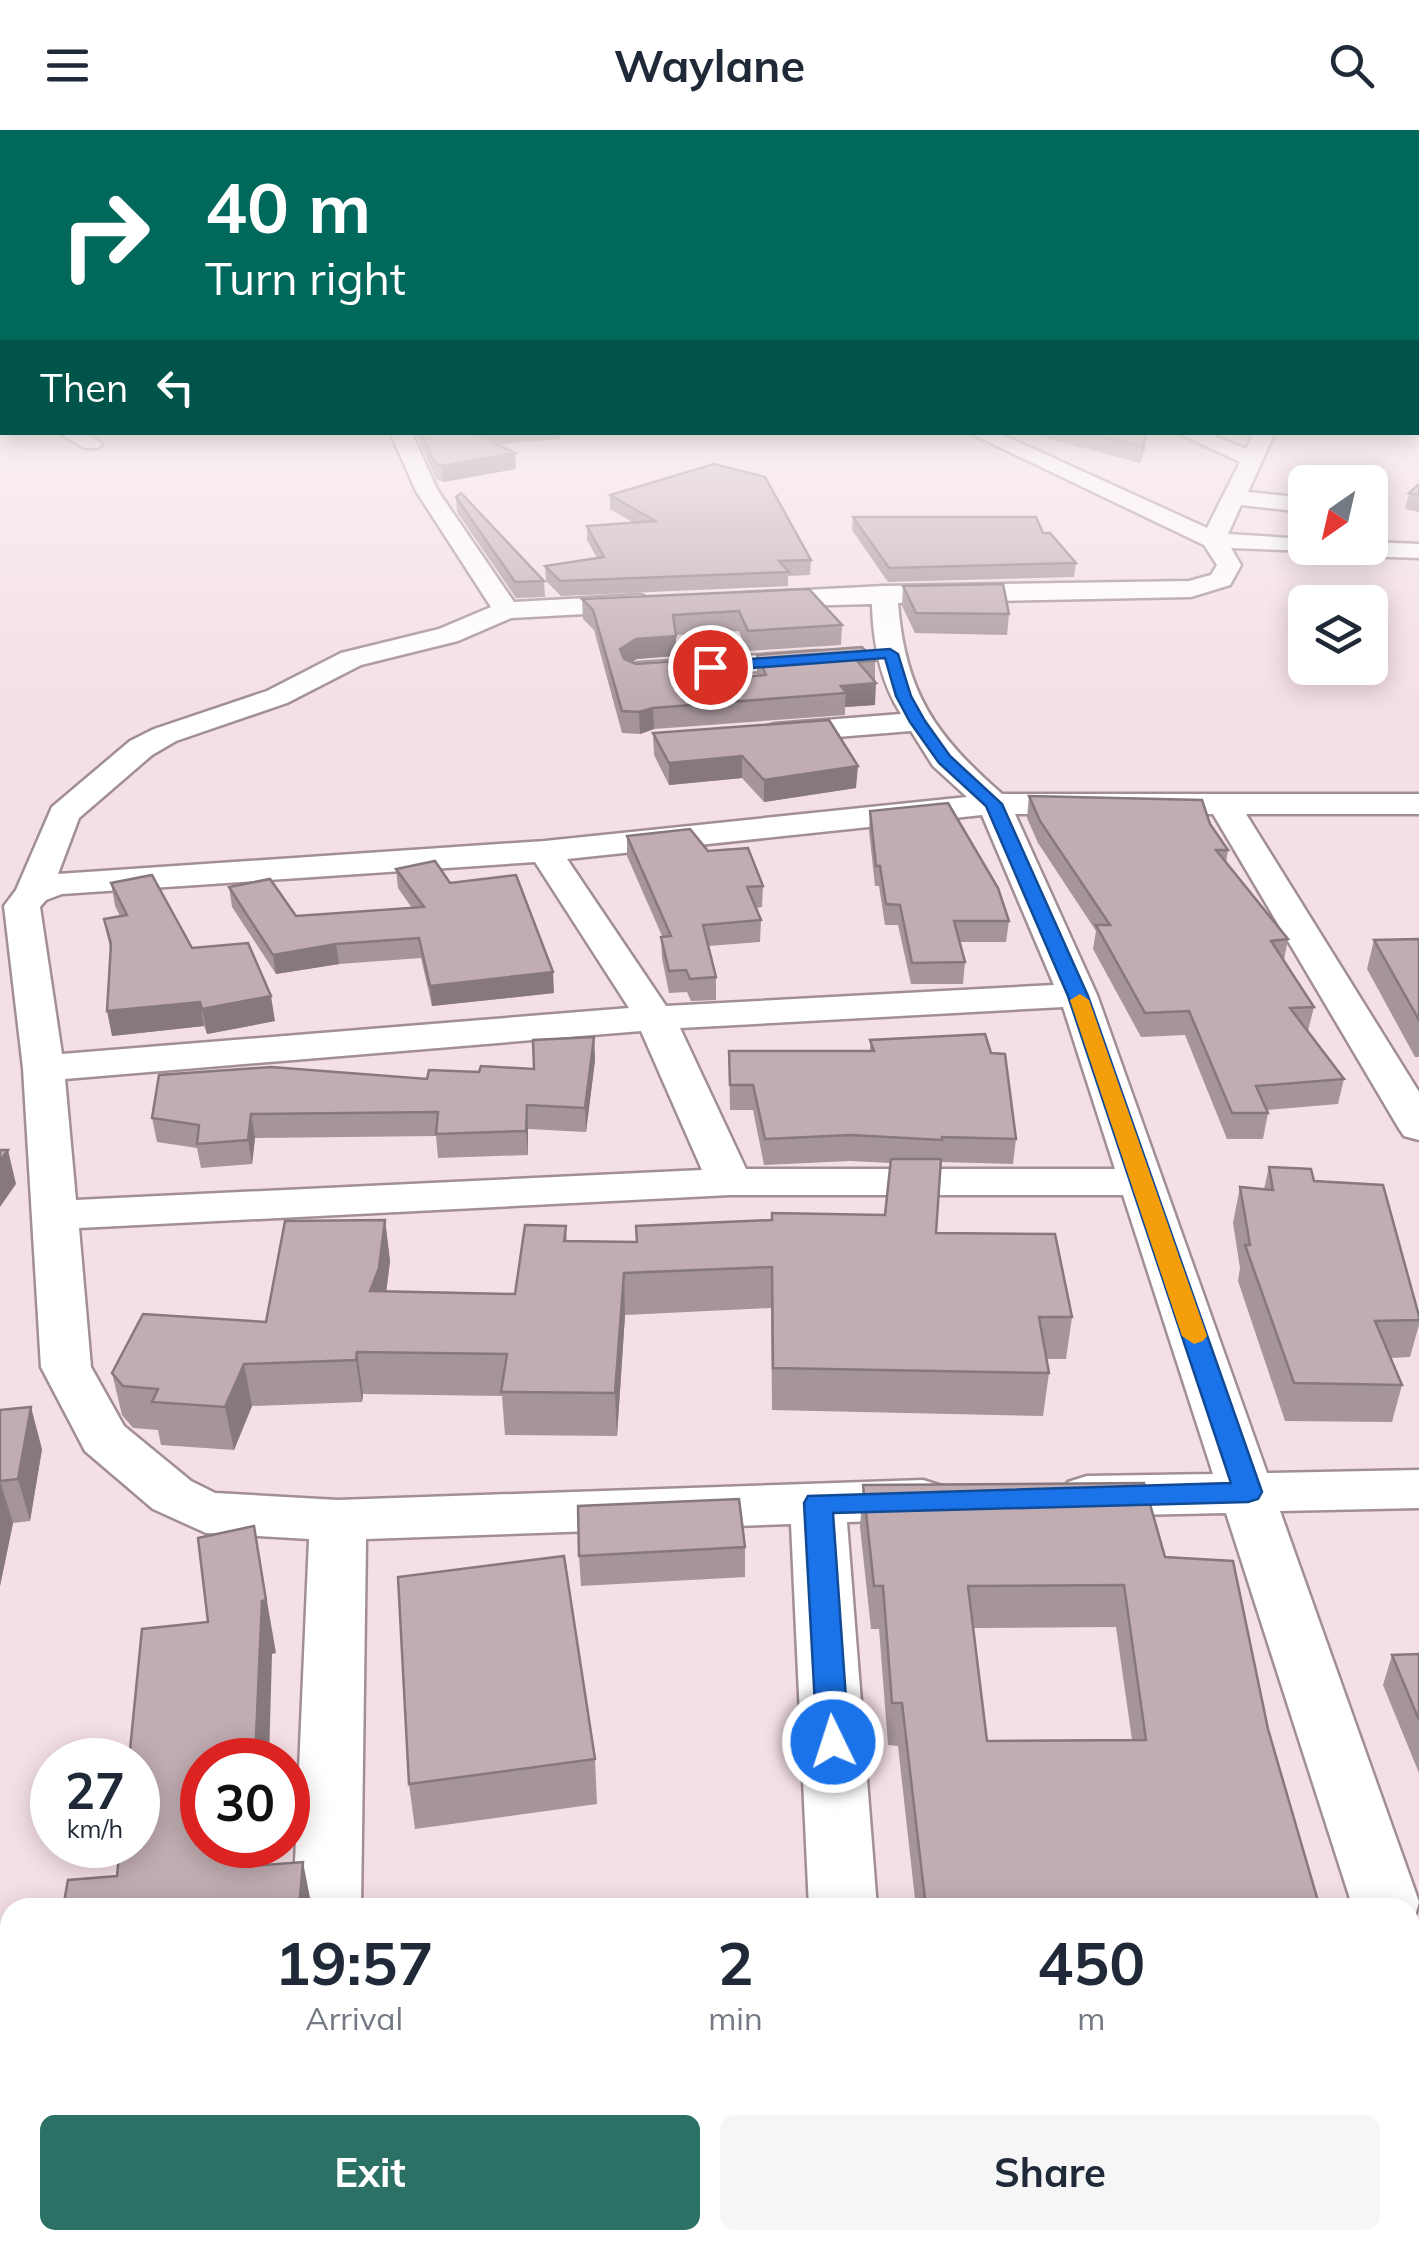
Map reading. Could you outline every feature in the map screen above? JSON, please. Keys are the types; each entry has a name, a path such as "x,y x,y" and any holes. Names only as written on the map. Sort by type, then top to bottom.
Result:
{"street":[{"path":"436,504 506,610"},
{"path":"1134,504 1212,540 1288,545"},
{"path":"1212,540 1230,504"},
{"path":"732,600 1191,589 1221,580 1229,565 1212,540"},
{"path":"1388,549 1419,550"},
{"path":"871,655 884,594"},
{"path":"675,602 506,610 448,635 351,659 277,697 183,728 140,748 64,814 33,892 22,906 44,1068 66,1368 104,1438 172,1495 206,1513 338,1520 974,1499"},
{"path":"638,672 871,655"},
{"path":"871,655 904,696 944,759 994,804 1078,996 1384,1898"},
{"path":"748,735 918,722"},
{"path":"1224,803 1419,1127"},
{"path":"33,892 59,884 545,851 994,804 1419,804"},
{"path":"545,851 656,1018 730,1182"},
{"path":"44,1068 656,1018 1078,996"},
{"path":"54,1215 730,1182 1142,1182"},
{"path":"1033,1498 1419,1490"},
{"path":"818,1503 842,1898"},
{"path":"327,1898 338,1520"}],"building":[{"path":"461,504 471,504 544,581 515,582"},
{"path":"625,504 780,504 811,560 779,561 789,572 560,581 545,566 604,557 587,526 655,521"},
{"path":"853,517 1036,517 1043,533 1050,533 1076,563 889,568"},
{"path":"1003,584 1009,614 916,613 903,586"},
{"path":"809,589 842,625 748,631 739,611 673,615 676,636 636,639 620,649 624,659 636,664 679,661 681,681 766,675 757,655 862,647 875,661 858,662 876,683 841,686 846,693 622,711 593,610 582,599"},
{"path":"829,720 858,766 764,780 742,756 669,763 653,733"},
{"path":"1029,796 1202,800 1210,824 1228,850 1216,850 1288,939 1271,941 1314,1007 1290,1008 1344,1079 1256,1086 1268,1113 1232,1113 1189,1011 1145,1013 1096,925 1110,925 1040,821"},
{"path":"948,803 998,888 1009,921 954,921 965,962 912,963 900,905 886,904 880,866 876,866 870,811"},
{"path":"690,829 708,851 748,848 763,886 747,887 761,920 703,925 716,977 690,979 686,970 669,971 661,937 671,936 627,836"},
{"path":"435,861 450,883 516,875 553,972 430,986 419,938 336,944 273,955 229,887 270,879 296,916 424,907 396,869"},
{"path":"152,875 192,948 248,943 271,996 202,1009 200,1002 107,1011 111,944 104,919 127,915 111,883"},
{"path":"1419,939 1419,1020 1374,940"},
{"path":"985,1034 991,1053 1005,1054 1016,1139 851,1135 765,1139 753,1085 730,1085 729,1051 874,1051 870,1040"},
{"path":"594,1037 585,1108 527,1105 526,1131 436,1134 438,1112 251,1114 248,1140 197,1144 199,1125 152,1118 159,1075 271,1067 427,1079 429,1070 479,1072 481,1066 534,1069 533,1040"},
{"path":"891,1159 941,1159 936,1233 1055,1234 1072,1317 1039,1317 1049,1373 773,1368 772,1267 624,1273 615,1393 501,1392 507,1354 357,1352 356,1360 244,1364 225,1407 152,1402 158,1389 123,1386 112,1373 143,1314 266,1322 285,1221 385,1220 379,1268 370,1291 515,1294 525,1225 566,1226 564,1241 637,1242 636,1226 772,1220 772,1213 885,1215"},
{"path":"1269,1167 1311,1169 1314,1181 1383,1185 1419,1316 1419,1320 1375,1321 1402,1385 1294,1383 1245,1245 1250,1245 1240,1187 1273,1190"},
{"path":"31,1407 18,1479 0,1481 0,1410"},
{"path":"1144,1483 1165,1557 1233,1561 1268,1729 1317,1898 925,1898 902,1703 892,1703 883,1586 874,1586 863,1485","holes":["1124,1585 1146,1740 987,1741 968,1586"]},
{"path":"739,1499 745,1547 579,1556 578,1506"},
{"path":"254,1526 266,1600 262,1601 256,1738 180,1738 180,1868 302,1868 300,1898 65,1898 68,1880 117,1876 118,1868 160,1868 160,1738 131,1738 142,1629 208,1622 198,1538"},
{"path":"564,1556 595,1759 409,1784 398,1577"},
{"path":"1419,1654 1419,1720 1392,1655"}],"slow traffic":[{"path":"1080,1000 1194,1336"}],"route":[{"path":"710,667 890,654 904,696 918,722 944,759 994,804 1078,996 1248,1492 818,1503 833,1742"}]}
